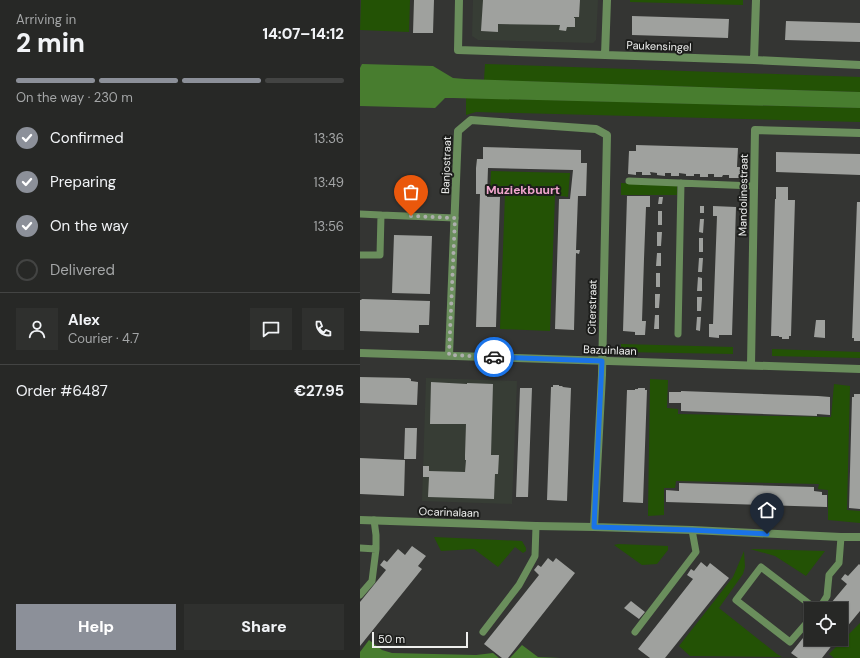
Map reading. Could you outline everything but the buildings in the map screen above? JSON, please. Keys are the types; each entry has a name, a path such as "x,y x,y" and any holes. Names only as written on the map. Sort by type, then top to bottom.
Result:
{"street":[{"name":"Paukensingel","path":"459,0 458,50 860,65"},
{"path":"605,55 607,0"},
{"path":"754,60 756,0"},
{"name":"Banjostraat","path":"449,355 458,131 470,120 596,129 606,135"},
{"name":"Mandolinestraat","path":"751,365 755,130 860,133"},
{"name":"Citerstraat","path":"594,527 602,361 606,135"},
{"name":"Bazuinlaan","path":"360,352 860,369"},
{"name":"Ocarinalaan","path":"360,520 692,530 860,537"}],"lane":[{"path":"629,181 754,186"},
{"path":"678,334 681,183"},
{"path":"360,214 455,218"},
{"path":"360,255 380,255 381,215"},
{"path":"360,595 372,581 376,549 374,520"},
{"path":"484,632 519,585 535,556 536,526"},
{"path":"635,632 696,552 692,530"},
{"path":"823,602 828,596 830,575 839,563 841,537"},
{"path":"360,548 376,549"},
{"path":"804,626 790,642 736,600 761,567 808,602"}],"shaded area":[{"path":"361,0 410,0 409,32 360,30"},
{"path":"473,0 598,0 596,40 593,43 478,40 472,36"},
{"path":"630,0 743,0 743,5 630,2"},
{"path":"362,64 433,66 453,78 465,79 860,92 860,108 453,98 445,98 435,108 360,106 360,68"},
{"path":"485,64 860,77 860,92 484,80"},
{"path":"466,98 860,108 860,122 476,112 466,115"},
{"path":"491,171 570,173 568,197 555,195 550,331 500,329 505,194 490,193"},
{"path":"621,183 677,185 677,195 621,195"},
{"path":"621,344 733,347 733,354 621,352"},
{"path":"772,349 860,352 860,358 772,356"},
{"path":"426,378 517,381 512,504 422,501"},
{"path":"650,379 668,380 667,408 678,409 678,414 831,417 834,384 850,386 847,510 860,511 860,523 828,520 828,490 818,489 819,484 676,481 675,488 664,488 664,515 648,516"},
{"path":"434,537 522,541 526,551 523,553 515,547 498,567 474,549 441,551"},
{"path":"614,545 668,546 668,550 657,564 642,565"},
{"path":"750,549 825,551 806,576 775,556"},
{"path":"744,551 745,567 743,574 719,608 782,657 690,656 679,646 733,577"},
{"path":"860,623 860,658 834,658 829,654 837,646 848,646 848,635"},
{"path":"369,640 382,650 392,653 476,655 493,653 499,658 360,658 360,652"},
{"path":"522,645 538,657 560,658 510,658"}],"way so far":[{"path":"411,216 455,218 449,355 494,357"}],"district":[{"name":"Muziekbuurt","path":"523,190"}],"route":[{"path":"494,357 602,361 594,527 767,534"}]}
